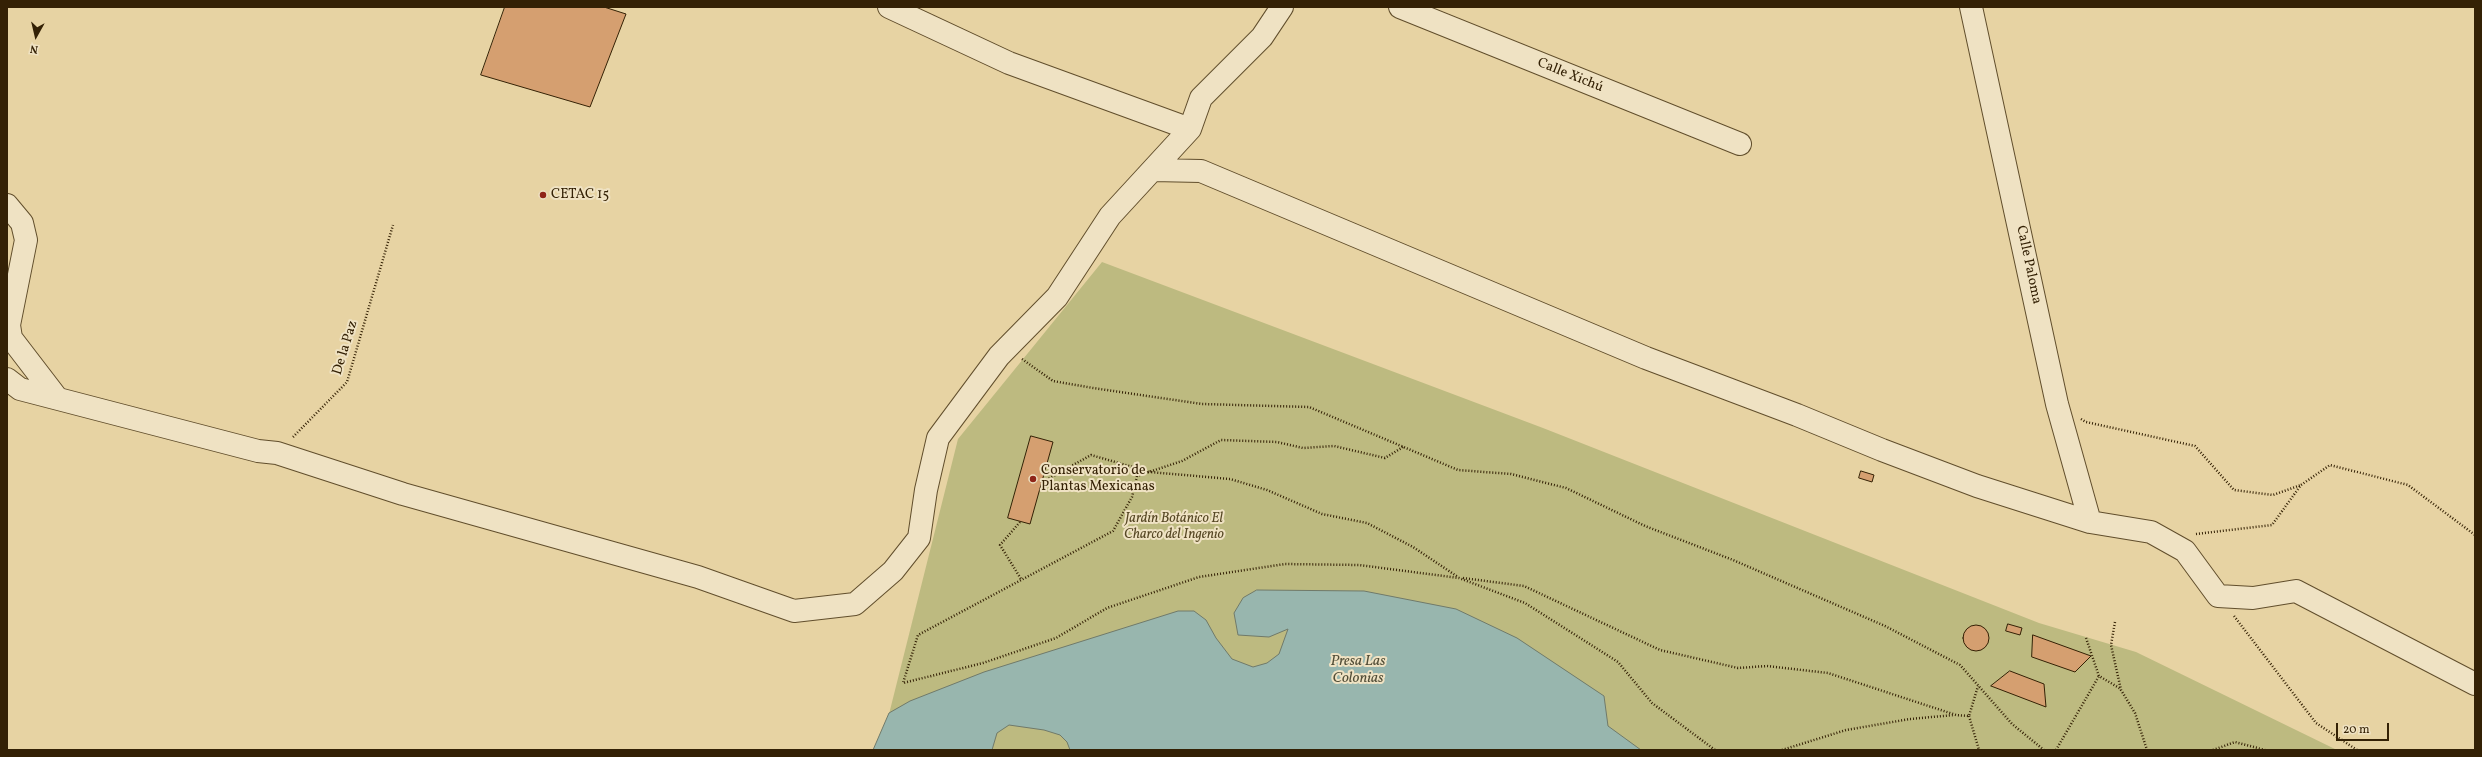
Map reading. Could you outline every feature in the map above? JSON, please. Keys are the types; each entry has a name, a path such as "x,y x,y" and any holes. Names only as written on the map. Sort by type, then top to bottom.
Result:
{"street":[{"path":"890,7 1009,63 1190,129"},
{"path":"7,379 20,389 258,451 277,453 403,494 698,577 794,611 855,604 894,571 919,538 926,490 938,438 999,356 1057,297 1110,216 1190,129 1201,98 1262,37 1282,7"},
{"name":"Calle Xichú","path":"1400,7 1740,144"},
{"name":"Calle Paloma","path":"1971,7 2056,404 2090,522"},
{"path":"1153,170 1201,171 1646,358 1977,486 2090,522 2151,532 2185,551 2218,596 2253,598 2296,591 2475,684"},
{"path":"7,206 22,223 26,240 9,325 11,338 57,398"}],"path":[{"name":"De la Paz","path":"277,453 347,382 393,224"},
{"path":"999,356 1023,359 1053,381 1093,388 1202,404 1309,407 1458,470 1511,474 1566,488 1645,526 1733,560 1885,626 1960,665 2012,724 2044,750"},
{"path":"2056,404 2086,422 2194,446 2234,490 2273,495 2301,485 2330,465 2408,485 2475,535"},
{"path":"1403,448 1385,458 1334,446 1303,448 1277,442 1221,440 1182,461 1137,476 1132,497 1113,531 1021,579 918,636 903,683 983,663 1056,638 1107,608 1200,577 1285,564 1359,565 1524,586 1660,650 1738,668 1766,666 1828,673 1956,715"},
{"path":"1041,483 1091,455 1150,472 1230,479 1267,490 1322,514 1367,523 1413,547 1459,578 1525,603 1578,635 1618,662 1652,703 1715,750"},
{"path":"2194,534 2272,525 2301,485"},
{"path":"1020,522 1000,545 1021,579"},
{"path":"2218,596 2316,723 2357,750"},
{"path":"2115,622 2111,645 2121,690 2136,713 2147,750"},
{"path":"2086,638 2099,676 2121,690"},
{"path":"2056,750 2099,676"},
{"path":"1978,686 1968,716 1978,750"},
{"path":"1782,750 1846,730 1910,719 1956,715 1968,716"},
{"path":"2213,750 2235,742 2265,750"}],"green space":[{"name":"Jardín Botánico El Charco del Ingenio","path":"1102,262 1543,428 2039,623 2136,652 2337,750 880,750 958,439"}],"water":[{"name":"Presa Las Colonias","path":"1257,590 1364,591 1456,609 1517,638 1604,696 1608,726 1641,750 1070,750 1067,742 1060,735 1044,730 1009,725 997,733 992,750 873,750 889,713 910,701 984,672 1178,611 1194,611 1206,620 1216,638 1232,659 1253,667 1267,663 1279,654 1288,629 1269,637 1238,635 1234,613 1243,598"}],"building":[{"path":"505,7 604,7 626,14 590,107 481,75"},
{"path":"1031,436 1053,442 1030,524 1008,518"},
{"path":"1861,471 1874,475 1872,482 1859,478"},
{"path":"2008,624 2022,628 2020,635 2006,631"},
{"path":"1976,625 1985,629 1989,638 1985,647 1976,651 1967,647 1963,638 1967,629"},
{"path":"2033,635 2091,656 2075,672 2032,657"},
{"path":"2010,671 2044,684 2046,707 1991,686"}],"place":[{"name":"CETAC 15","path":"543,195"},
{"name":"Conservatorio de Plantas Mexicanas","path":"1033,479"}]}
